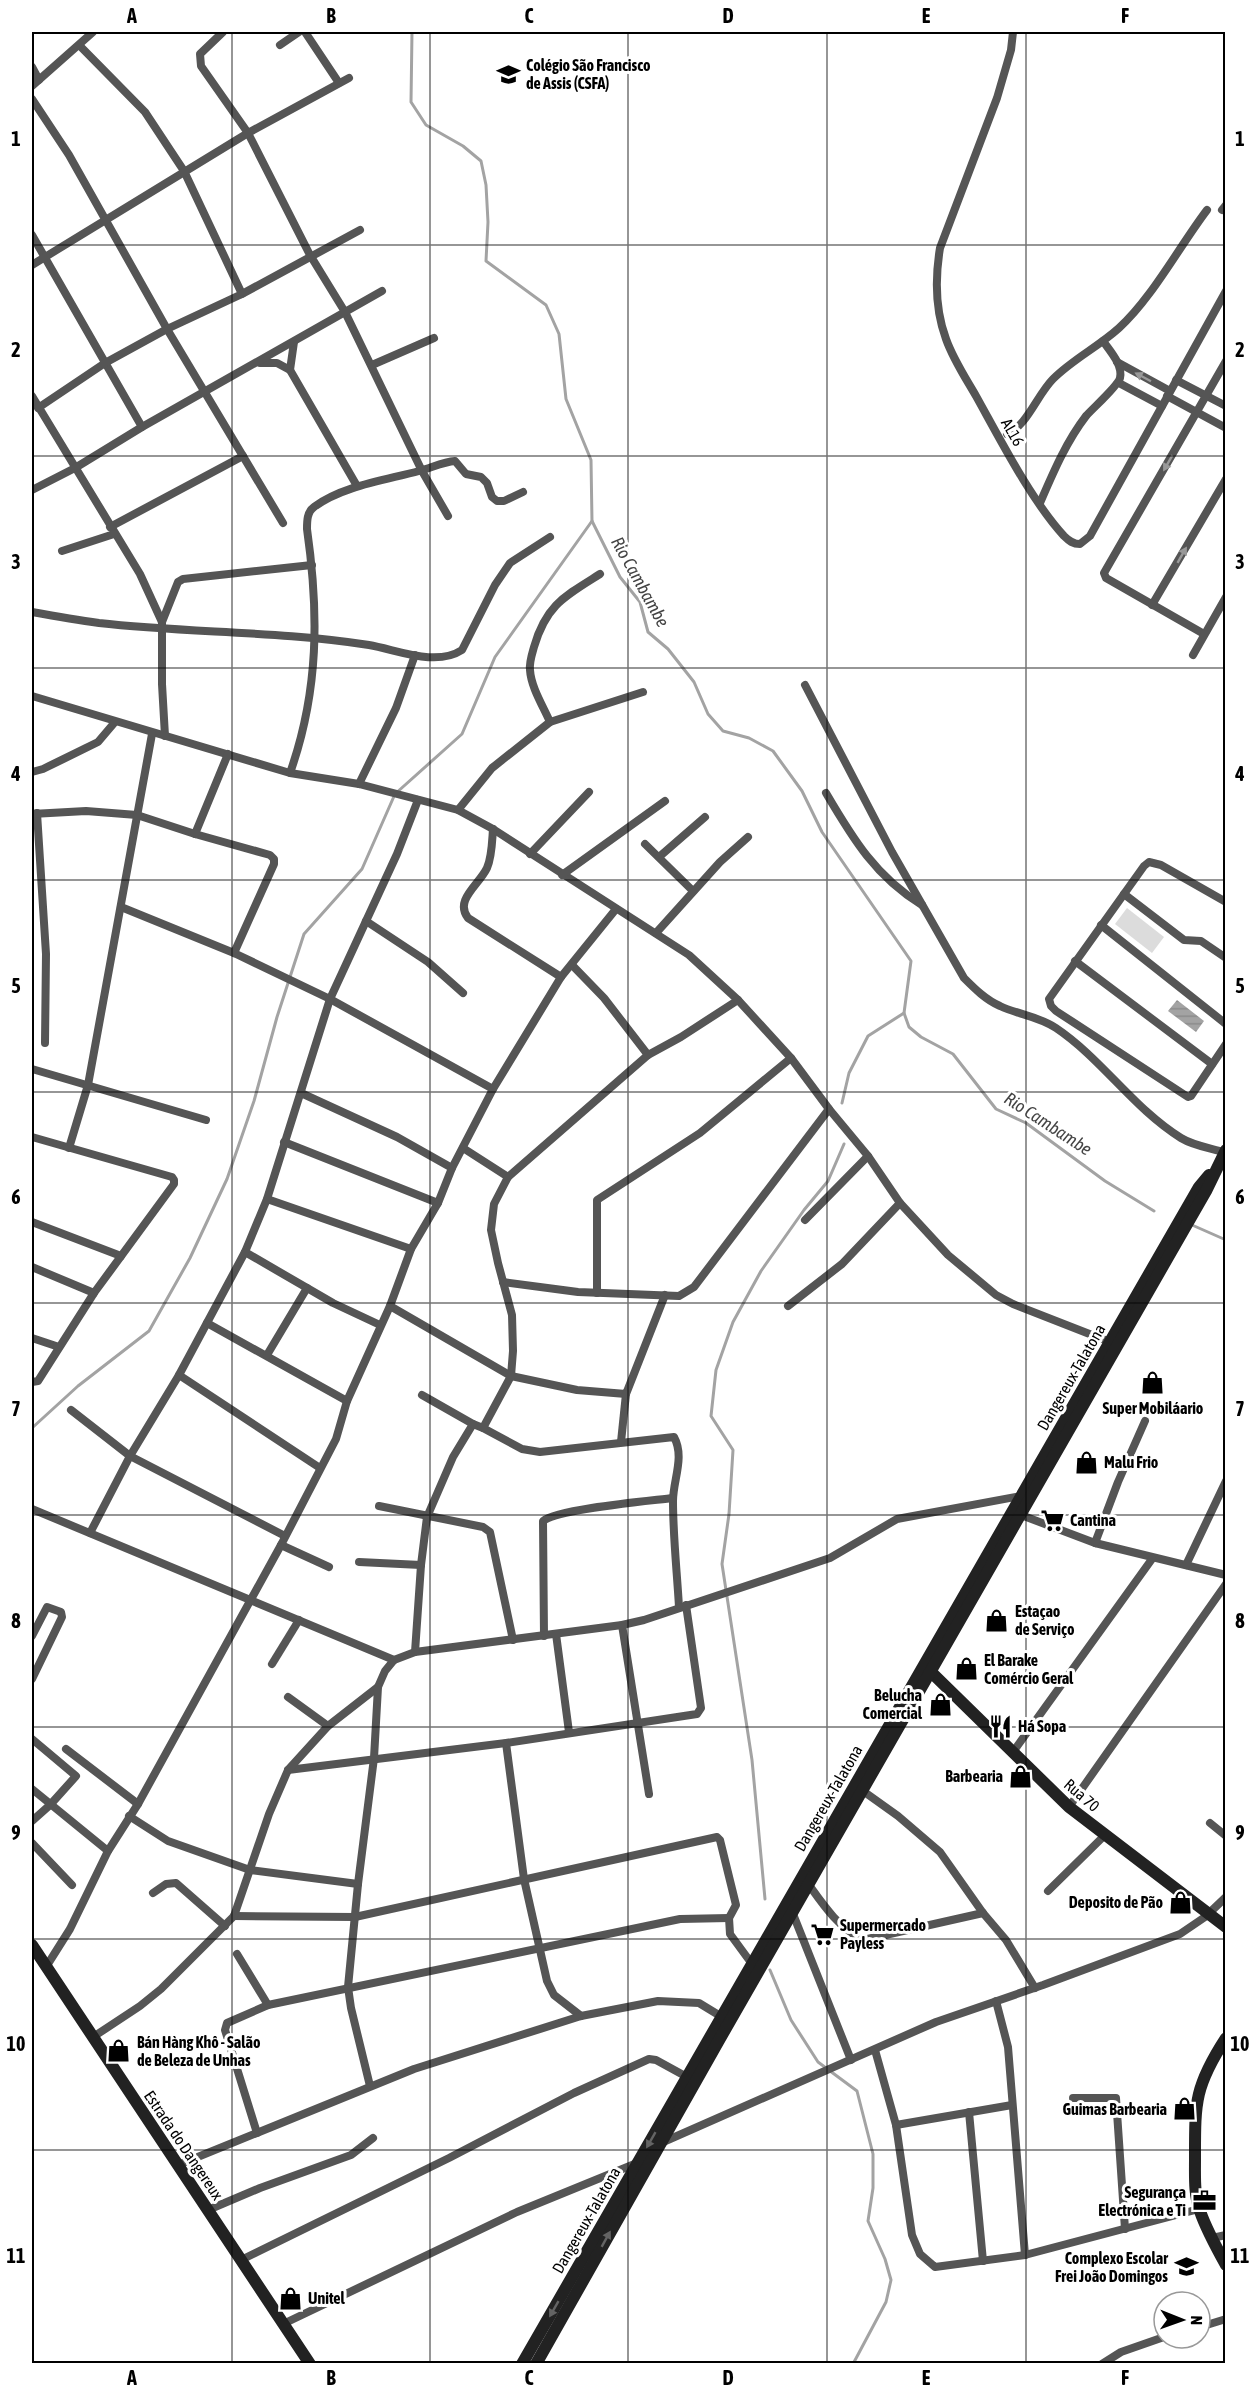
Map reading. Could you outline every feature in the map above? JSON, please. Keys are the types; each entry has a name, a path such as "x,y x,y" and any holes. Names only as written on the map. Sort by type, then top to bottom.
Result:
{"main road":[{"name":"Dangereux-Talatona","path":"536,2364 1021,1515 1165,1254 1225,1151"},
{"name":"Dangereux-Talatona","path":"522,2364 1110,1342 1165,1254"},
{"name":"Rua 70","path":"931,1672 1069,1807 1226,1927"},
{"name":"Estrada do Dangereux","path":"32,1945 310,2364"},
{"path":"1226,2038 1204,2074 1195,2108 1195,2184 1199,2209 1226,2265"}],"street":[{"path":"32,67 35,83 80,46 93,32"},
{"path":"223,32 200,54 201,66 248,133 310,255 345,312 422,471 448,516"},
{"path":"280,45 299,32"},
{"path":"305,32 339,83"},
{"name":"AL16","path":"1012,34 997,98 940,248 937,269 938,304 945,338 1000,441 1040,503 1069,541 1080,544 1090,536 1226,291"},
{"path":"80,46 144,112 184,171 242,294"},
{"path":"32,265 248,133 349,78"},
{"path":"32,99 69,155 166,328 283,523"},
{"path":"1007,434 1018,430 1035,400 1052,380 1119,328 1136,310 1207,210"},
{"path":"38,408 105,363 166,328 242,294 310,255 360,230"},
{"path":"32,235 142,427"},
{"path":"32,490 75,468 142,427 382,291"},
{"path":"372,365 434,338"},
{"path":"1040,503 1058,462 1081,423 1094,406 1119,383 1120,372 1117,362 1103,341"},
{"path":"290,370 294,342"},
{"path":"1204,634 1106,578 1104,573 1226,361"},
{"path":"1117,362 1226,428"},
{"path":"256,363 277,363 290,370 357,486"},
{"path":"1176,380 1226,406"},
{"path":"1119,383 1162,406"},
{"path":"32,396 140,574 163,624"},
{"path":"62,551 112,530 243,456"},
{"path":"290,773 301,743 315,637 316,601 307,529 307,517 312,508 357,486 455,461 466,474 481,477 487,483 492,497 497,501 504,501 523,492"},
{"path":"1152,605 1226,479"},
{"path":"32,612 99,623 163,624 315,637 440,658 452,656 462,650 495,585 510,563 550,537"},
{"path":"165,736 162,684 163,624 178,582 183,579 312,565"},
{"path":"550,722 531,679 529,668 540,628 564,596 600,574"},
{"path":"1193,655 1226,597"},
{"path":"359,784 396,708 415,655"},
{"path":"805,685 892,852 964,978 981,995 1000,1006 1046,1022 1066,1037 1164,1125 1192,1144 1225,1151"},
{"path":"458,810 492,768 550,722 643,692"},
{"path":"32,696 152,734 290,773 359,784 458,810 493,830 689,955 738,1000 791,1058 868,1156 900,1203 948,1255 996,1295 1013,1304 1110,1342"},
{"path":"32,772 43,769 102,740 115,722"},
{"path":"69,1148 88,1085 152,734"},
{"path":"195,834 228,754"},
{"path":"530,854 589,792"},
{"path":"826,793 856,844 883,876 925,907"},
{"path":"90,1533 130,1456 179,1375 245,1252 267,1199 330,999 397,855 418,800"},
{"path":"562,875 665,801"},
{"path":"45,1043 46,954 34,814 87,811 137,815 270,855 274,859 234,953"},
{"path":"659,857 705,817"},
{"path":"493,830 486,869 463,902 464,912 468,918 561,977"},
{"path":"656,933 693,891 748,837"},
{"path":"645,844 693,891"},
{"path":"1224,1048 1191,1096 1188,1096 1056,1011 1049,999 1149,862 1155,862 1226,902"},
{"path":"1124,894 1184,940 1201,941 1226,957"},
{"path":"121,907 234,953 330,999 493,1089"},
{"path":"46,1967 70,1929 108,1851 138,1803 336,1439 347,1401 390,1306 411,1249 438,1203 452,1168 493,1089 561,977 616,909"},
{"path":"366,921 428,962 463,993"},
{"path":"1101,925 1226,1024"},
{"path":"1075,961 1212,1064"},
{"path":"572,964 604,998 648,1055"},
{"path":"483,1428 511,1376 512,1315 491,1230 494,1204 508,1177 648,1055 681,1037 738,1000"},
{"path":"597,1293 597,1200 700,1133 791,1058"},
{"path":"32,1069 206,1120"},
{"path":"301,1093 397,1137 452,1168"},
{"path":"503,1282 597,1293 679,1296 694,1287 829,1109"},
{"path":"32,1137 172,1177 174,1180 174,1184 94,1293 38,1381 32,1382"},
{"path":"284,1142 438,1203"},
{"path":"463,1148 508,1177"},
{"path":"805,1221 868,1156"},
{"path":"267,1199 411,1249"},
{"path":"788,1306 842,1264 900,1203"},
{"path":"32,1222 121,1256"},
{"path":"245,1252 307,1288 380,1325"},
{"path":"32,1267 94,1293"},
{"path":"267,1355 307,1288"},
{"path":"621,1442 626,1394 632,1384 665,1295"},
{"path":"390,1306 511,1376 577,1390 626,1394"},
{"path":"207,1323 347,1401"},
{"path":"32,1338 59,1347"},
{"path":"179,1375 320,1468"},
{"path":"288,1770 506,1743 700,1712 682,1606 673,1498 678,1476 674,1437 540,1452 522,1449 422,1395"},
{"path":"71,1410 130,1456 329,1567"},
{"path":"1095,1543 1118,1482 1145,1421"},
{"path":"415,1652 421,1565 428,1517 453,1456 473,1424"},
{"path":"1186,1565 1226,1481"},
{"path":"370,2086 348,1987 374,1758 378,1687 385,1671 394,1660 415,1652 622,1625 830,1558 897,1519 1021,1496"},
{"path":"544,1636 543,1521 553,1516 585,1510 673,1498"},
{"path":"379,1506 483,1527 490,1532 513,1640"},
{"path":"32,1509 394,1660"},
{"path":"1021,1515 1095,1543 1152,1559 1226,1575"},
{"path":"1013,1752 1152,1559"},
{"path":"359,1562 421,1565"},
{"path":"1069,1807 1226,1584"},
{"path":"32,1636 47,1607 61,1612 62,1617 32,1679"},
{"path":"272,1664 299,1620"},
{"path":"622,1625 649,1794"},
{"path":"556,1634 568,1732"},
{"path":"93,2037 161,1989 234,1916 268,1814 288,1770 328,1726 378,1687"},
{"path":"288,1697 328,1726"},
{"path":"32,1741 75,1774 75,1778 32,1821"},
{"path":"506,1743 524,1879 547,1981 554,1995 582,2016"},
{"path":"66,1749 138,1803"},
{"path":"32,1788 108,1851"},
{"path":"863,1791 898,1816 940,1852 983,1913 1006,1940 1035,1988"},
{"path":"129,1816 168,1841 250,1870 358,1884"},
{"path":"1210,1823 1226,1836"},
{"path":"1048,1891 1105,1835"},
{"path":"234,1916 355,1917 717,1837 720,1840 736,1905 729,1918 730,1934 752,1965"},
{"path":"32,1843 72,1885"},
{"path":"153,1893 166,1884 176,1883 225,1926"},
{"path":"809,1885 829,1912 852,1934 863,1940 983,1913"},
{"path":"661,2143 936,2022 1180,1934 1209,1914 1226,1897"},
{"path":"793,1914 851,2060"},
{"path":"257,2133 224,2026 268,2005 680,1919 729,1918"},
{"path":"237,1953 268,2005"},
{"path":"178,2165 414,2069 582,2016 658,2001 699,2004 722,2017"},
{"path":"996,2001 1008,2047 1025,2255"},
{"path":"875,2050 896,2125 912,2235 921,2254 935,2268 1025,2255 1199,2209"},
{"path":"241,2260 448,2158 573,2093 649,2059 656,2060 687,2077"},
{"path":"1073,2098 1116,2098 1125,2229"},
{"path":"896,2125 1012,2105"},
{"path":"969,2112 983,2261"},
{"path":"208,2210 260,2188 351,2155 373,2138"},
{"path":"283,2324 517,2212 638,2163"},
{"path":"1212,2238 1226,2235"},
{"path":"1102,2364 1120,2352 1152,2341"}],"shaded area":[{"path":"1127,908 1164,937 1152,953 1115,924"},
{"path":"1177,1000 1204,1021 1196,1032 1168,1011"}],"waterway":[{"name":"Rio Cambambe","path":"412,32 411,102 426,125 463,146 481,161 486,185 488,222 486,261 546,305 559,334 566,399 591,460 592,521 620,577 640,602 648,632 668,649 694,682 708,714 723,731 749,738 773,751 802,791 822,832 911,961 904,1013 909,1027 921,1037 953,1054 996,1109 1026,1123 1105,1181 1154,1211"},
{"path":"32,1428 78,1386 149,1331 190,1258 227,1179 254,1101 277,1017 304,934 362,869 395,794 462,734 495,657 592,521"},
{"path":"842,1103 849,1073 868,1036 904,1013"},
{"path":"765,1899 752,1760 722,1564 729,1514 733,1450 711,1416 716,1370 733,1322 761,1271 804,1210 828,1181 844,1144"},
{"name":"Rio Cambambe","path":"1192,1225 1226,1240"},
{"path":"770,1970 791,2020 818,2062 857,2091 873,2154 873,2188 868,2221 885,2259 891,2280 886,2302 853,2364"}],"place":[{"name":"Colégio São Francisco de Assis (CSFA)","path":"508,74"},
{"name":"Super Mobiláario","path":"1153,1383"},
{"name":"Malu Frio","path":"1086,1462"},
{"name":"Cantina","path":"1052,1520"},
{"name":"Estaçao de Serviço","path":"997,1620"},
{"name":"El Barake Comércio Geral","path":"966,1669"},
{"name":"Belucha Comercial","path":"940,1704"},
{"name":"Há Sopa","path":"1000,1726"},
{"name":"Barbearia","path":"1021,1776"},
{"name":"Deposito de Pão","path":"1181,1902"},
{"name":"Supermercado Payless","path":"822,1934"},
{"name":"Bán Hàng Khô - Salão de Beleza de Unhas","path":"119,2051"},
{"name":"Guimas Barbearia","path":"1185,2109"},
{"name":"Segurança Electrónica e Ti","path":"1204,2201"},
{"name":"Complexo Escolar Frei João Domingos","path":"1186,2267"},
{"name":"Unitel","path":"290,2298"}]}
